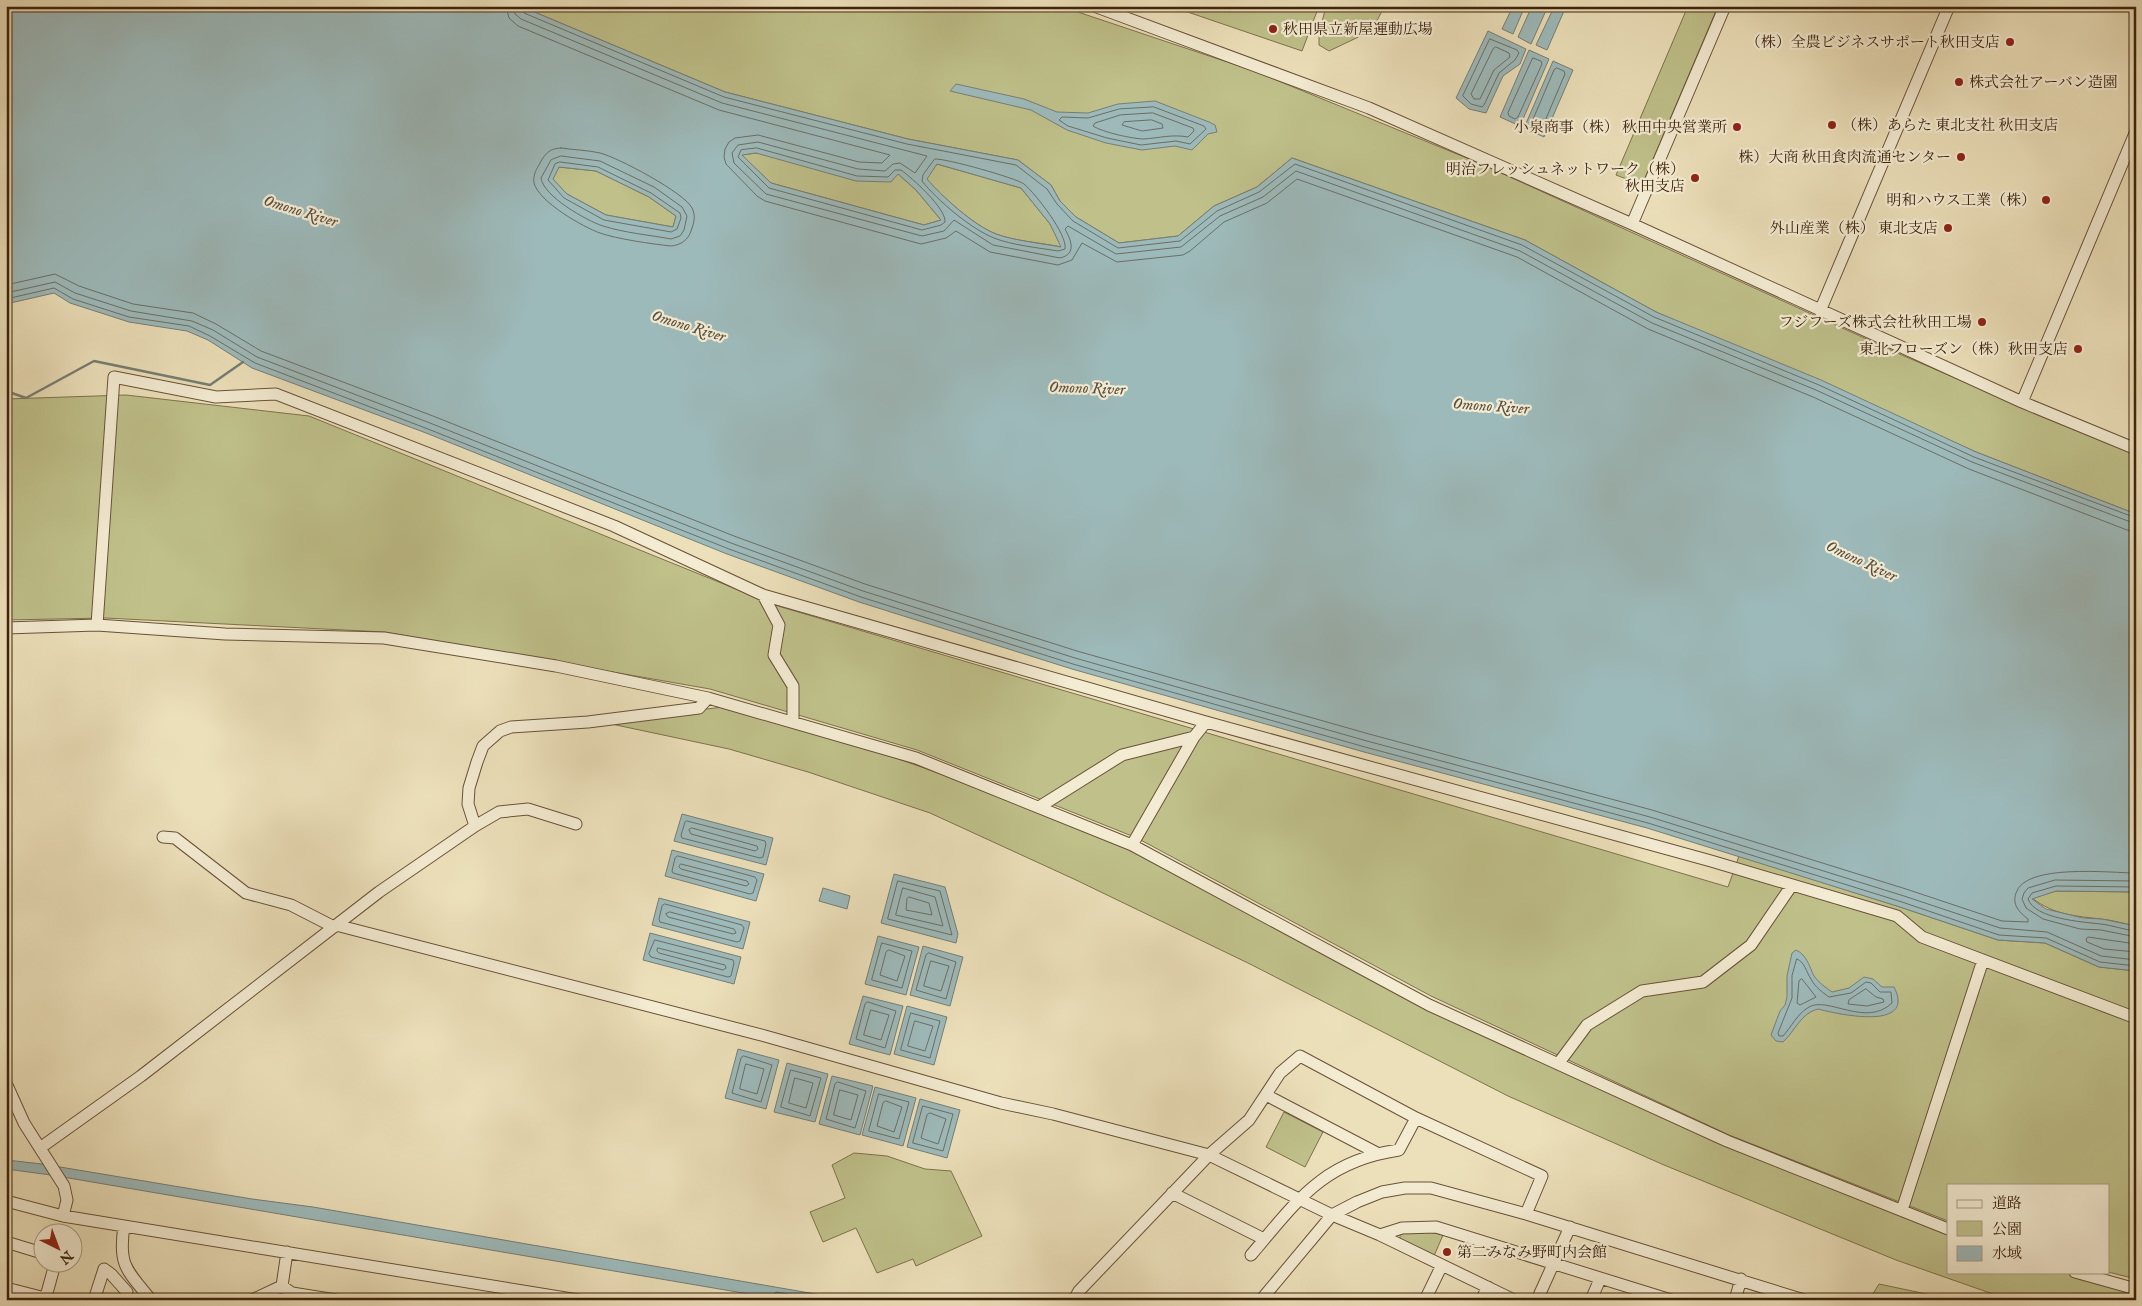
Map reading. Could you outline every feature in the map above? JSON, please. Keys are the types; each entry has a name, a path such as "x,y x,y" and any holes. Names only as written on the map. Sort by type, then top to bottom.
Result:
{"street":[{"path":"1094,6 1369,108 1632,224 2022,402 2136,449"},
{"path":"1632,224 1724,6"},
{"path":"1820,311 1949,6"},
{"path":"2022,402 2136,131"},
{"path":"97,625 114,377 216,398 276,394 614,526 763,595 1206,722 1711,861 1896,916 1922,937 2136,1018"},
{"path":"763,595 778,625 774,655 793,686 793,722"},
{"path":"6,628 97,625 225,634 384,638 556,666 708,698 916,758 1132,844 1429,1005 1558,1064 1727,1141 1947,1229"},
{"path":"475,826 468,804 469,788 483,746 500,731 511,727 588,722 699,708 708,698"},
{"path":"1132,844 1194,737 1206,722"},
{"path":"1039,807 1122,755 1194,737"},
{"path":"40,1148 141,1076 421,862 475,826 499,812 528,809 576,824"},
{"path":"163,837 175,838 246,893 291,905 335,926 765,1036 1001,1103 1054,1114 1209,1155 1514,1300"},
{"path":"1558,1064 1587,1025 1642,991 1703,982 1737,956 1751,945 1792,885"},
{"path":"1902,1210 1983,960"},
{"path":"1074,1300 1079,1291 1172,1193 1209,1155 1249,1120 1280,1073 1300,1056 1416,1118 1542,1176 1526,1214"},
{"path":"6,1083 24,1123 48,1158 64,1186 67,1200 64,1216"},
{"path":"1266,1095 1378,1153"},
{"path":"1251,1255 1299,1199 1336,1169 1378,1153 1399,1150 1416,1118"},
{"path":"1261,1300 1332,1215 1382,1192 1405,1188 1431,1188 1526,1214 1804,1300"},
{"path":"1172,1193 1264,1240"},
{"path":"6,1201 64,1216 578,1300"},
{"path":"124,1226 121,1254 124,1267 150,1300"},
{"path":"1380,1235 1402,1228 1436,1227 1600,1279 1649,1297 1670,1300"},
{"path":"1537,1300 1570,1228"},
{"path":"6,1242 32,1249"},
{"path":"282,1286 287,1252"},
{"path":"1425,1300 1442,1265"},
{"path":"94,1300 104,1269 127,1292 125,1300"},
{"path":"6,1288 45,1299 51,1274"},
{"path":"2082,1274 2136,1289"},
{"path":"1591,1300 1600,1279"},
{"path":"1735,1300 1741,1279"},
{"path":"252,1300 282,1286"},
{"path":"282,1286 292,1293 336,1300"},
{"path":"1482,1300 1488,1287"}],"green space":[{"path":"520,6 1060,6 1254,71 1479,163 1904,356 2136,455 2136,514 1976,452 1656,312 1525,240 1292,158 1257,187 1214,206 1178,236 1119,243 1076,217 1060,201 1051,185 1018,160 908,139 725,92"},
{"name":"秋田県立新屋運動広場","path":"1170,6 1319,6 1302,51"},
{"path":"1326,6 1385,6 1371,31 1329,51 1319,45 1319,34"},
{"path":"1688,6 1718,6 1642,185 1616,175"},
{"path":"756,153 898,174 916,190 941,220 924,225 771,183 741,155"},
{"path":"937,164 1021,188 1050,224 1062,247 1020,240 987,230 950,202 926,179"},
{"path":"559,167 596,171 649,197 676,216 673,227 606,215 567,194 552,179"},
{"path":"126,395 309,416 778,606 1728,887 1739,856 1998,940 2045,943 2099,967 2136,971 2136,1279 2110,1272 2110,1184 1947,1184 1947,1221 1729,1135 1431,996 1137,838 917,750 710,689 384,632 105,618 6,620 6,399"},
{"path":"723,707 890,756 1006,797 1131,847 1428,1008 1947,1232 1947,1274 2071,1274 2136,1291 2136,1300 2010,1300 1896,1260 1664,1165 1508,1096 1250,964 1076,880 930,813 808,772 729,749 602,722"},
{"path":"2056,891 2136,892 2136,926 2110,920 2065,914 2048,908 2032,898"},
{"path":"1284,1112 1323,1132 1305,1167 1266,1147"},
{"path":"854,1153 887,1156 925,1169 951,1171 982,1236 916,1266 913,1259 877,1273 856,1228 823,1242 810,1212 845,1198 832,1165"},
{"path":"1430,1232 1443,1235 1434,1256 1400,1241 1400,1233"},
{"path":"1879,1284 1955,1300 1869,1300"}],"water":[{"name":"Omono River","path":"6,6 520,6 725,92 908,139 1018,160 1051,185 1060,201 1076,217 1119,243 1178,236 1214,206 1257,187 1292,158 1525,240 1656,312 1821,380 1976,452 2136,514 2136,892 2056,891 2032,899 2046,909 2083,918 2102,919 2136,926 2136,971 2099,967 2045,943 1998,940 1900,907 1647,828 1364,752 1072,669 859,602 727,554 426,433 252,368 208,340 187,331 129,322 70,303 54,293 6,304","holes":["756,153 856,181 891,182 898,174 916,190 941,220 924,225 771,183 742,155","937,164 1021,188 1050,224 1061,247 1010,238 987,230 959,210 927,179","559,167 596,171 649,197 676,216 673,227 606,215 567,194 553,179"]},
{"path":"1513,6 1525,6 1513,34 1502,29"},
{"path":"1532,6 1548,6 1531,44 1518,37"},
{"path":"1554,7 1564,11 1547,50 1536,45"},
{"path":"1488,31 1526,49 1520,64 1503,76 1486,113 1469,109 1456,98"},
{"path":"1529,50 1549,59 1520,126 1500,117"},
{"path":"1553,61 1573,70 1544,137 1524,128"},
{"path":"956,84 1024,99 1057,112 1088,113 1118,104 1155,101 1215,125 1217,132 1208,134 1192,150 1175,146 1142,150 1106,143 1067,130 1031,110 950,91"},
{"path":"682,814 773,838 766,865 674,841"},
{"path":"672,850 764,874 756,901 665,876"},
{"path":"894,874 945,887 958,934 956,943 881,923"},
{"path":"823,888 850,896 847,909 819,901"},
{"path":"659,898 750,922 743,949 652,925"},
{"path":"650,933 741,957 734,984 643,960"},
{"path":"878,936 919,947 906,995 865,984"},
{"path":"923,946 963,957 950,1006 910,995"},
{"path":"1796,950 1805,958 1814,976 1832,992 1849,988 1864,977 1873,979 1882,987 1894,987 1898,1001 1894,1010 1885,1015 1872,1017 1841,1014 1818,1009 1807,1014 1783,1042 1776,1041 1771,1035 1780,1011 1785,1005 1787,976 1792,953"},
{"path":"863,996 903,1006 890,1055 849,1044"},
{"path":"907,1006 947,1017 934,1065 894,1054"},
{"path":"738,1049 779,1060 766,1109 725,1098"},
{"path":"787,1063 828,1074 815,1122 774,1112"},
{"path":"832,1076 873,1086 860,1135 819,1124"},
{"path":"875,1087 916,1098 903,1146 862,1135"},
{"path":"920,1099 960,1110 947,1158 907,1147"},
{"path":"6,1160 313,1207 850,1300 784,1300 51,1175 6,1169"}],"waterway":[{"path":"6,391 26,398 94,361 210,385 243,362"}],"place":[{"name":"秋田県立新屋運動広場","path":"1273,29"},
{"name":"（株）全農ビジネスサポート秋田支店","path":"2010,42"},
{"name":"株式会社アーバン造園","path":"1959,82"},
{"name":"（株）あらた 東北支社 秋田支店","path":"1832,125"},
{"name":"小泉商事（株） 秋田中央営業所","path":"1737,127"},
{"name":"株）大商 秋田食肉流通センター","path":"1961,157"},
{"name":"明治フレッシュネットワーク（株） 秋田支店","path":"1695,178"},
{"name":"明和ハウス工業（株）","path":"2046,200"},
{"name":"外山産業（株） 東北支店","path":"1948,228"},
{"name":"フジフーズ株式会社秋田工場","path":"1982,322"},
{"name":"東北フローズン（株）秋田支店","path":"2078,349"},
{"name":"第二みなみ野町内会館","path":"1447,1252"}]}
